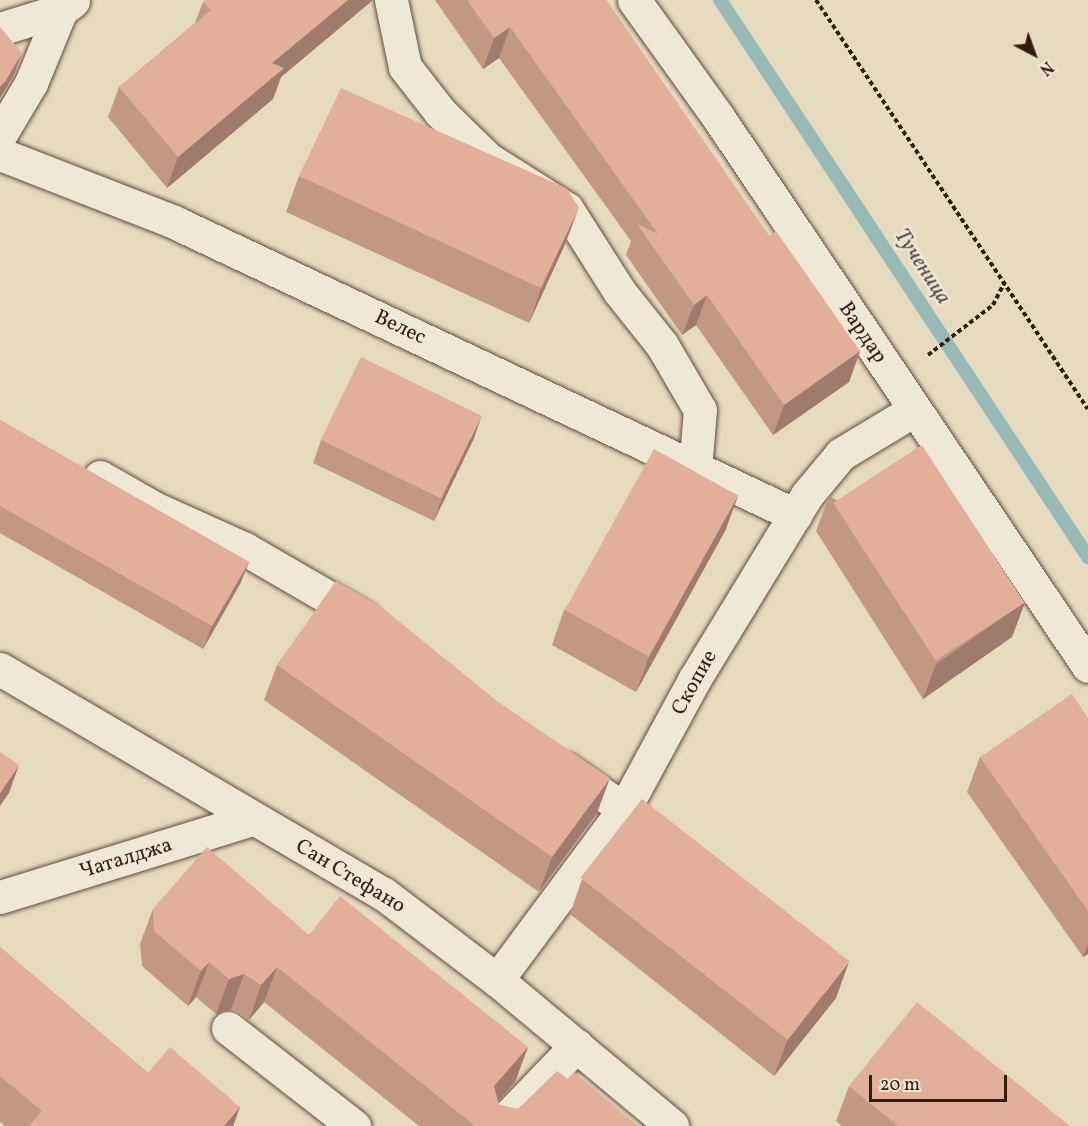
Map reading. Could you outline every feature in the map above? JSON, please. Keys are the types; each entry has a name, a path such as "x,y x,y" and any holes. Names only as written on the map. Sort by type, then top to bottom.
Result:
{"street":[{"path":"391,0 405,67 426,94 488,159 567,209 619,291 662,345 700,410 695,468"},
{"name":"Вардар","path":"634,0 718,117 1088,666"},
{"path":"0,29 68,5"},
{"path":"0,135 32,83 68,5"},
{"name":"Велес","path":"0,154 174,222 795,515"},
{"name":"Скопие","path":"497,980 624,809 694,680 795,515 841,454 914,410"},
{"path":"74,462 154,508 245,549 387,633"},
{"name":"Сан Стефано","path":"0,669 252,819 384,894 497,980 672,1126"},
{"path":"541,752 624,809"},
{"name":"Чаталджа","path":"0,897 252,819"},
{"path":"228,1028 354,1126"},
{"path":"500,1126 576,1045"}],"path":[{"path":"816,0 1088,409"},
{"path":"919,361 993,305 1004,282"}],"building":[{"path":"205,0 348,0 272,63 284,68 178,157 119,87 211,10 203,2"},
{"path":"467,0 606,0 769,236 776,231 860,351 784,405 707,295 694,305 637,224 658,234 510,27 494,38"},
{"path":"0,27 22,53 5,82 0,86"},
{"path":"341,88 566,188 579,207 541,288 299,176"},
{"path":"361,357 481,416 441,498 321,440"},
{"path":"0,420 249,562 212,626 0,506"},
{"path":"922,445 1024,603 935,660 833,503"},
{"path":"654,449 738,496 649,656 565,610"},
{"path":"336,581 380,606 497,701 610,778 552,857 277,665"},
{"path":"1072,694 1088,718 1088,911 980,757"},
{"path":"0,752 19,765 0,793"},
{"path":"642,799 849,961 788,1040 580,878"},
{"path":"207,847 309,935 340,896 528,1047 494,1086 499,1105 518,1109 557,1071 568,1079 574,1072 638,1126 475,1126 277,967 261,985 244,974 229,979 209,962 201,971 154,931 153,909"},
{"path":"0,947 148,1073 170,1047 240,1107 224,1126 29,1126 42,1111 0,1076"},
{"path":"917,1002 1070,1126 898,1126 849,1086"}],"waterway":[{"name":"Тученица","path":"720,0 1088,557"}]}
